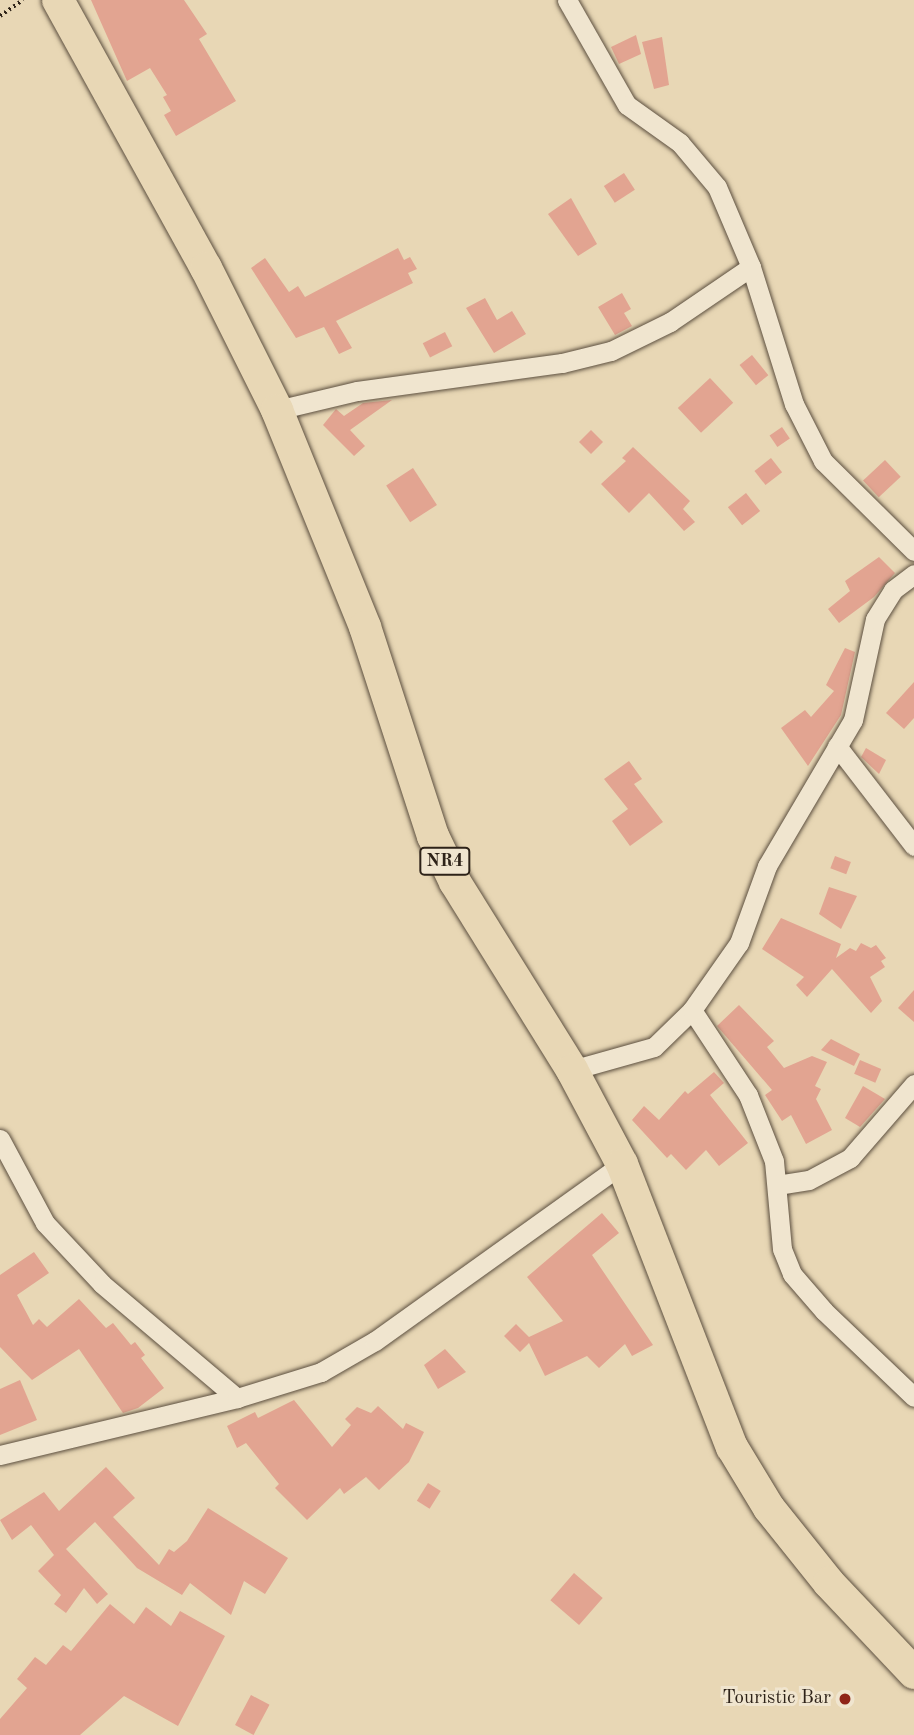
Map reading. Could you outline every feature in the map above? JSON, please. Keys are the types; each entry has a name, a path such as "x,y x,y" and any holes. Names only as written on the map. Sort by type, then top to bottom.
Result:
{"highway":[{"name":"NR4","path":"58,0 206,268 277,410 365,627 433,836 455,882 572,1070 622,1164 732,1447 769,1508 829,1583 914,1673"}],"street":[{"path":"567,0 627,105 680,143 717,187 751,267 794,404 822,461 914,551"},
{"path":"277,410 357,391 562,363 611,351 670,322 751,267"},
{"path":"572,1070 654,1047 692,1010 739,943 766,866 853,720 875,619 893,590 913,575"},
{"path":"837,746 914,846"},
{"path":"692,1010 748,1095 774,1161 782,1249 792,1274 824,1311 914,1397"},
{"path":"777,1185 809,1180 850,1158 914,1084"},
{"path":"0,1139 45,1223 102,1284 237,1398"},
{"path":"0,1455 237,1398 321,1372 375,1340 622,1164"}],"path":[{"path":"0,16 23,0"}],"building":[{"path":"91,0 184,0 207,34 199,39 236,101 176,136 164,115 171,111 163,97 167,95 150,68 127,81"},
{"path":"636,35 641,54 619,64 611,47"},
{"path":"662,37 669,85 654,89 642,42"},
{"path":"624,173 635,190 615,203 604,186"},
{"path":"571,198 597,244 578,256 548,214"},
{"path":"398,248 404,260 410,257 417,269 408,273 413,283 336,321 352,348 339,354 324,327 296,338 251,268 265,258 289,292 298,286 305,297"},
{"path":"622,293 631,309 624,313 632,326 615,335 598,307"},
{"path":"485,298 497,320 512,311 526,334 494,353 466,308"},
{"path":"445,332 452,346 430,358 423,343"},
{"path":"752,355 768,375 756,385 740,365"},
{"path":"710,378 733,403 701,433 678,408"},
{"path":"392,400 350,430 365,446 354,456 323,425 336,409 344,416 363,403"},
{"path":"782,427 790,439 777,447 770,435"},
{"path":"591,430 603,442 591,454 579,442"},
{"path":"633,447 690,501 683,509 695,522 684,531 649,493 629,513 601,484 626,461 622,458"},
{"path":"771,458 782,472 766,485 754,471"},
{"path":"885,460 901,477 879,497 863,480"},
{"path":"413,468 437,505 410,522 386,485"},
{"path":"746,493 760,511 742,525 728,507"},
{"path":"879,557 895,573 874,597 839,623 828,609 850,591 845,581"},
{"path":"845,648 855,652 841,715 808,766 781,728 805,710 811,717 834,691 826,685"},
{"path":"914,682 914,718 904,729 886,713"},
{"path":"866,748 886,760 879,774 861,757"},
{"path":"629,761 642,779 634,784 663,822 630,846 612,821 628,809 604,779"},
{"path":"835,856 851,862 846,874 830,868"},
{"path":"829,887 857,896 841,929 819,914"},
{"path":"781,918 841,944 836,958 850,948 856,951 861,943 871,948 876,945 886,958 881,961 885,967 870,977 882,1001 871,1013 832,969 807,997 796,985 804,977 762,949"},
{"path":"914,990 914,1022 898,1008"},
{"path":"739,1005 774,1041 767,1047 784,1068 812,1056 827,1062 815,1086 821,1089 816,1099 832,1130 806,1144 791,1115 782,1121 765,1095 772,1090 717,1026"},
{"path":"831,1039 860,1054 854,1066 821,1050"},
{"path":"860,1060 881,1069 875,1083 854,1074"},
{"path":"714,1072 724,1083 710,1095 748,1143 719,1166 706,1150 686,1170 671,1154 667,1158 632,1120 644,1106 659,1120 685,1091 688,1094"},
{"path":"863,1086 885,1099 860,1127 845,1118"},
{"path":"602,1213 619,1233 592,1255 653,1345 632,1356 625,1344 599,1368 587,1356 545,1376 529,1343 520,1352 504,1336 516,1324 529,1337 563,1321 527,1277"},
{"path":"34,1252 49,1273 17,1295 33,1325 39,1319 47,1327 79,1299 106,1328 113,1323 131,1345 135,1342 145,1355 141,1358 164,1388 138,1408 123,1413 79,1349 32,1380 0,1347 0,1275"},
{"path":"445,1349 466,1372 438,1389 424,1365"},
{"path":"20,1380 37,1420 0,1435 0,1389"},
{"path":"294,1400 332,1447 351,1425 345,1419 357,1407 371,1413 378,1406 403,1429 406,1423 424,1432 409,1462 379,1490 366,1477 344,1494 340,1488 307,1520 275,1488 279,1484 246,1443 237,1448 227,1426 255,1412 258,1418"},
{"path":"106,1467 135,1498 113,1517 159,1565 169,1549 174,1552 187,1541 208,1508 288,1558 265,1594 244,1581 231,1615 190,1583 182,1595 137,1568 95,1522 66,1549 108,1594 97,1604 84,1588 66,1613 54,1604 61,1595 38,1571 54,1555 31,1525 12,1540 0,1520 44,1492 59,1511"},
{"path":"428,1483 441,1491 430,1509 417,1501"},
{"path":"574,1573 603,1598 579,1625 550,1600"},
{"path":"110,1604 134,1624 146,1607 171,1626 180,1611 225,1636 178,1726 124,1696 80,1735 0,1735 0,1719 27,1688 17,1679 35,1657 46,1665 63,1645 71,1651"},
{"path":"251,1695 270,1705 254,1735 235,1725"}],"place":[{"name":"Touristic Bar","path":"845,1699"}]}
